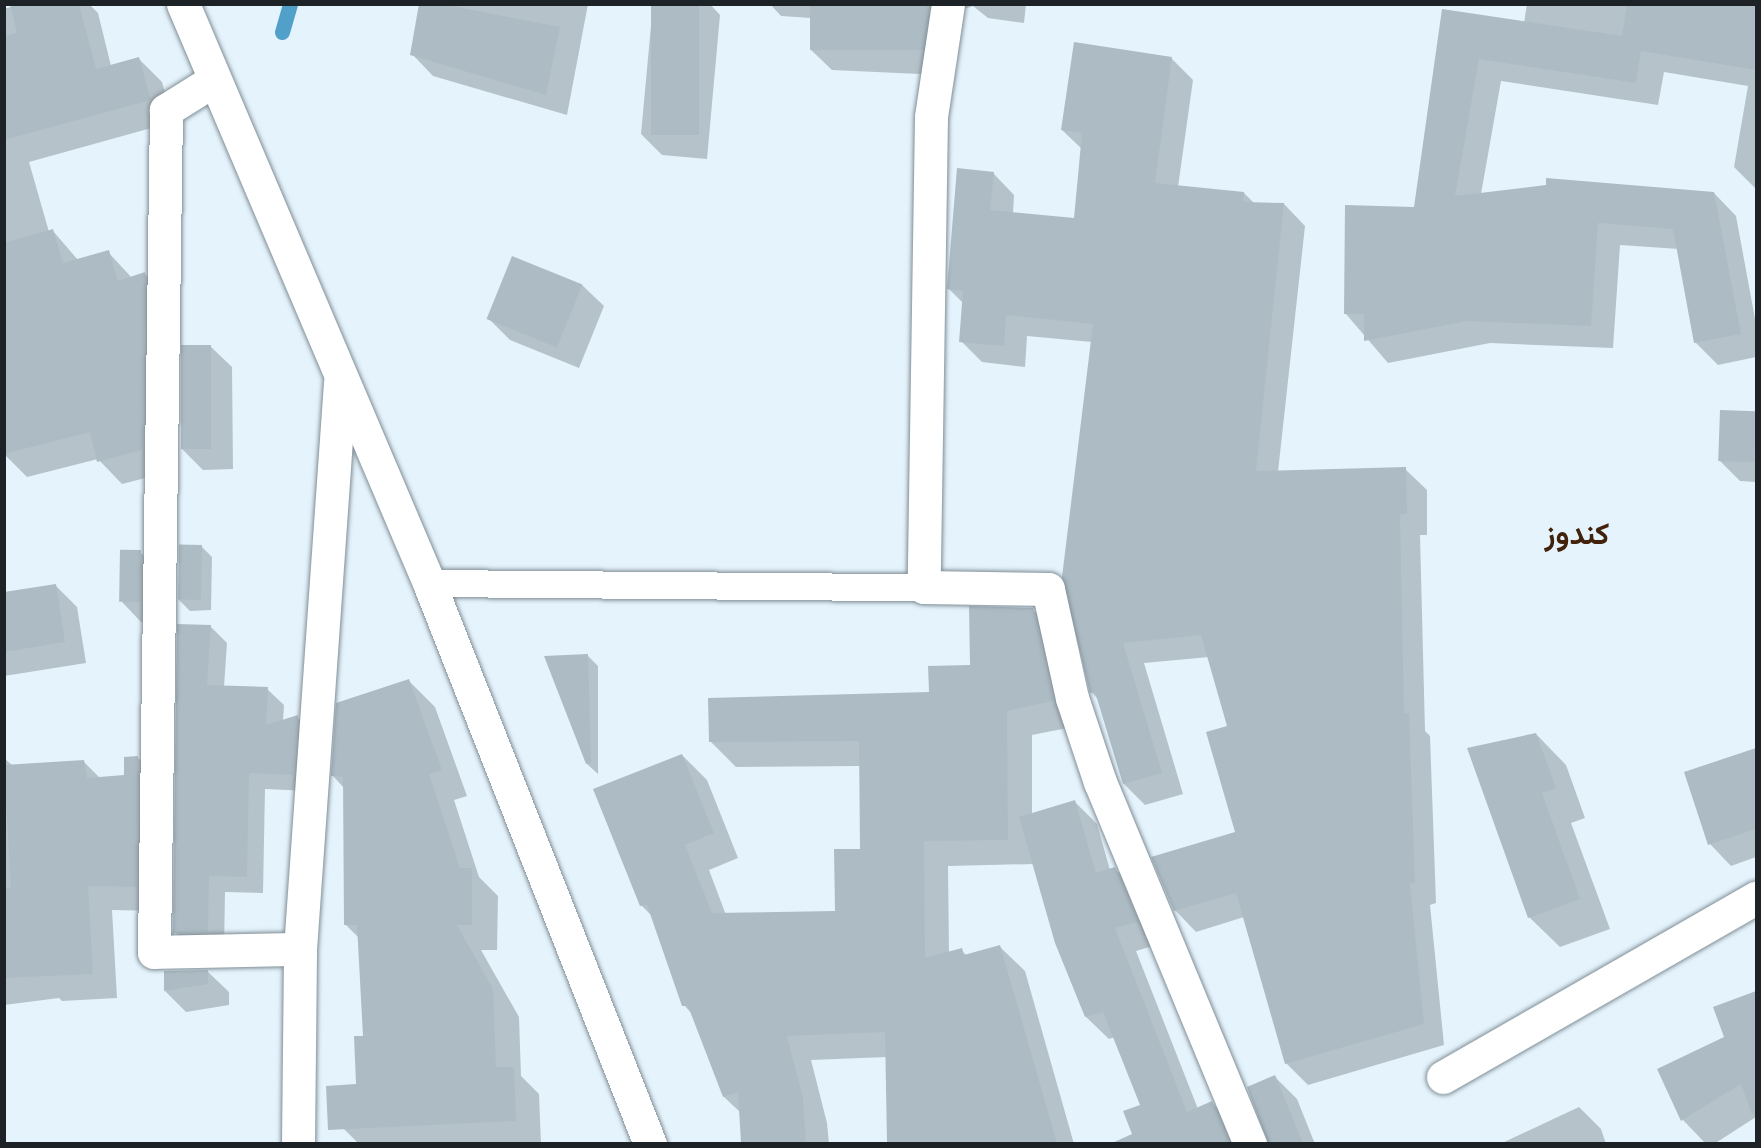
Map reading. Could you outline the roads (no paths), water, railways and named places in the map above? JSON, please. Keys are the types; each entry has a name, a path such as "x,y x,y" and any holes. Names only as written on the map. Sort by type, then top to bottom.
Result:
{"street":[{"path":"183,4 429,583 650,1143"},
{"path":"948,4 931,117 924,587 1048,589 1072,698 1100,782 1250,1143"},
{"path":"214,80 166,110 154,952 300,949"},
{"path":"298,1143 300,949 340,375"},
{"path":"1443,1077 1756,898"}],"lane":[{"path":"429,583 924,587"}],"waterway":[{"path":"282,32 290,4"}],"district":[{"name":"کندوز","path":"1577,535"}]}
